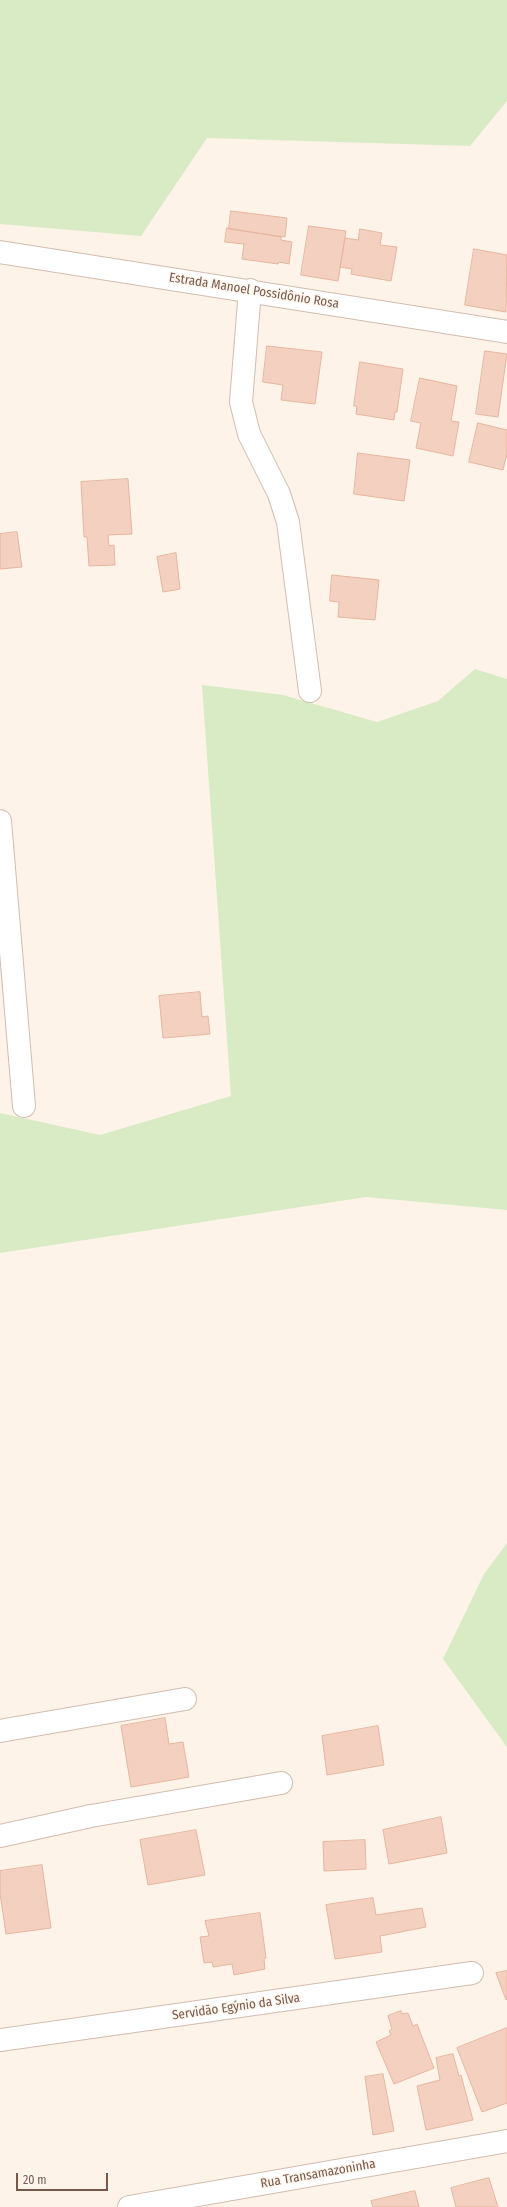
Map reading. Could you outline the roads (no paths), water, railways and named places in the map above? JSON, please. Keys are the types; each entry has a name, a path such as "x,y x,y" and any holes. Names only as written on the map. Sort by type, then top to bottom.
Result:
{"street":[{"name":"Estrada Manoel Possidônio Rosa","path":"0,252 250,290 507,332"},
{"path":"250,290 241,402 249,434 279,494 288,522 310,691"},
{"path":"0,821 24,1106"},
{"path":"0,1731 185,1699"},
{"path":"0,1836 91,1816 282,1783"},
{"name":"Servidão Egýnio da Silva","path":"0,2040 472,1973"},
{"name":"Rua Transamazoninha","path":"129,2207 507,2141"}]}
